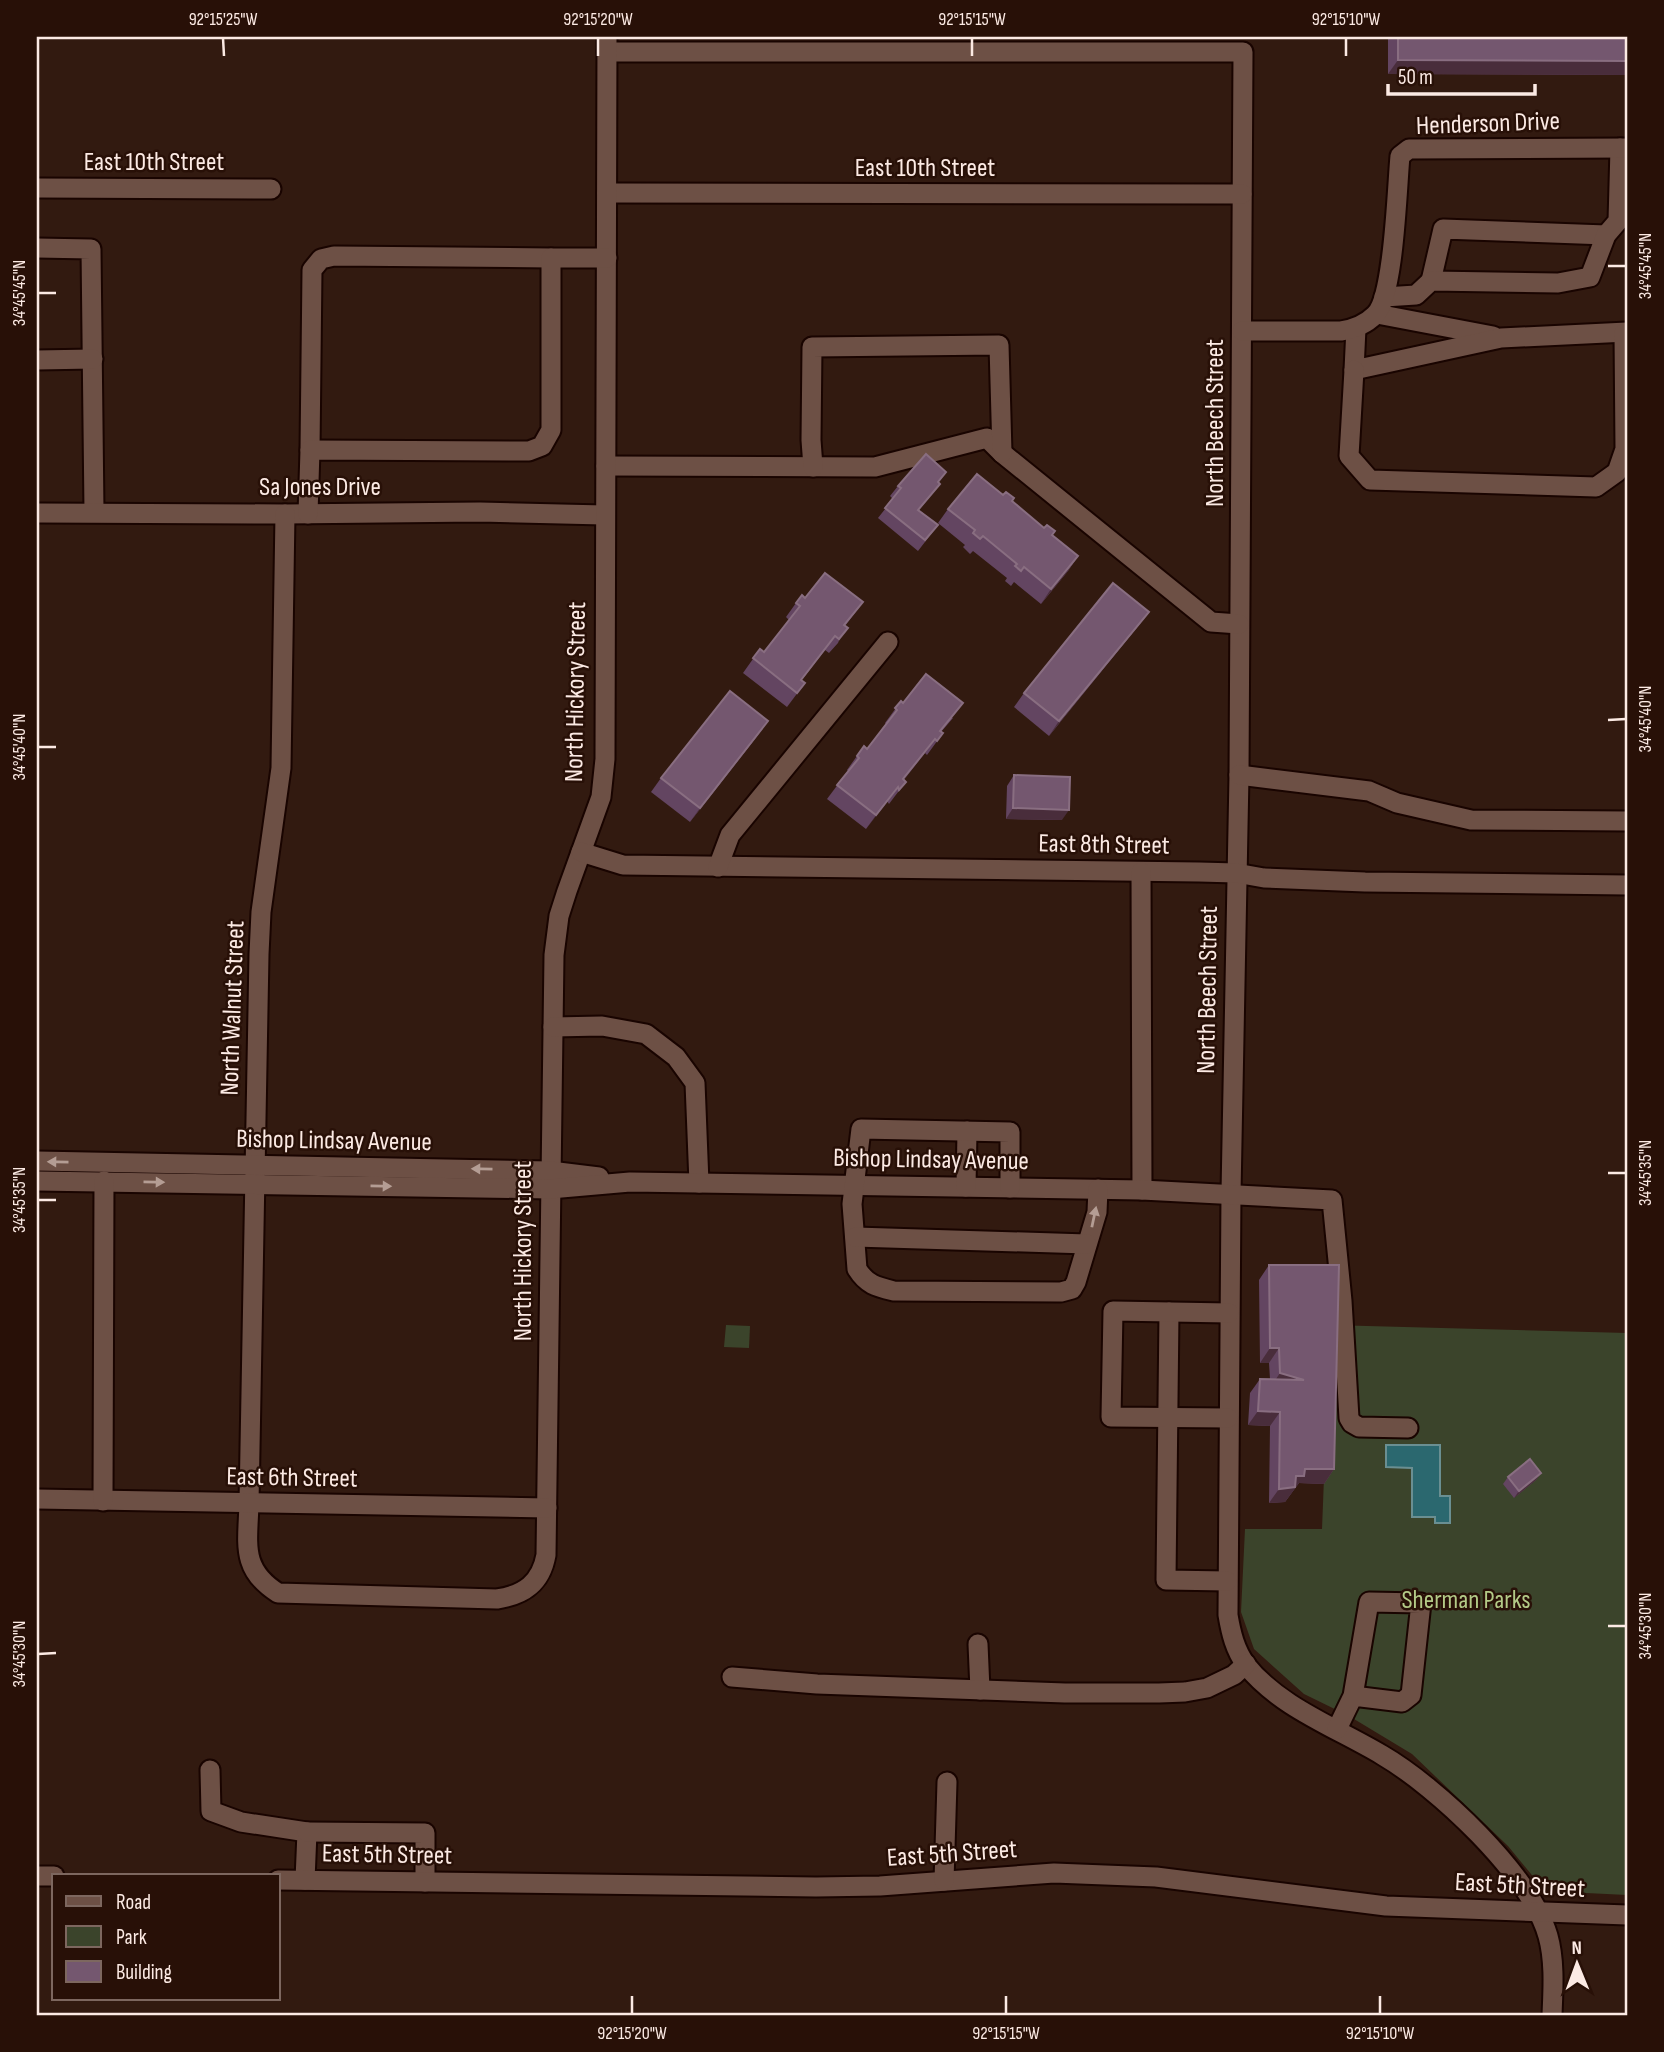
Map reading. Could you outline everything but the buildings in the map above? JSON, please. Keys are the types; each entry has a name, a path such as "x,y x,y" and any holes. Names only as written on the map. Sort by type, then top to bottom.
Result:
{"street":[{"name":"North Beech Street","path":"607,44 1243,52 1239,775 1228,1418 1227,1581 1231,1631 1246,1664 1274,1692 1385,1756 1416,1778 1455,1812 1499,1858 1540,1913 1549,1937 1552,1957 1552,2015"},
{"name":"North Hickory Street","path":"249,1503 250,1563 260,1580 278,1593 512,1597 535,1583 544,1569 554,955 559,916 601,797 605,759 607,44"},
{"path":"1431,281 1558,283 1590,278 1606,235 1618,221 1624,148"},
{"name":"Henderson Drive","path":"1380,306 1388,288 1400,156 1409,149 1624,148"},
{"name":"East 10th Street","path":"37,188 271,189"},
{"name":"East 10th Street","path":"607,193 1242,194"},
{"path":"1242,331 1341,331 1356,328 1380,306 1416,295 1431,281 1443,229 1606,235"},
{"path":"37,248 91,249 93,512"},
{"path":"308,514 312,270 321,260 334,256 607,258"},
{"path":"310,450 529,452 542,446 551,430 551,258"},
{"path":"1380,306 1501,338"},
{"path":"1354,370 1501,338 1625,333 1625,449 1617,472 1596,487 1370,480 1349,456 1356,328"},
{"path":"813,467 812,347 999,345 1002,453"},
{"path":"37,360 93,359"},
{"path":"606,466 875,467 987,438 1211,622 1240,624"},
{"name":"Sa Jones Drive","path":"37,513 480,512 604,515"},
{"name":"North Walnut Street","path":"249,1503 261,912 281,768 285,514"},
{"path":"718,867 730,835 888,642"},
{"path":"1239,775 1369,791 1397,803 1471,820 1627,821"},
{"name":"East 8th Street","path":"581,852 624,865 1236,873 1264,878 1365,882 1627,886"},
{"path":"1141,872 1142,1190"},
{"path":"553,1027 602,1026 646,1034 676,1057 695,1083 699,1183"},
{"path":"1010,1188 1010,1132 861,1129 853,1185 857,1269 863,1278 874,1286 894,1291 1061,1292 1072,1289 1097,1212 1098,1189"},
{"path":"966,1187 967,1131"},
{"name":"Bishop Lindsay Avenue","path":"37,1161 255,1175 1142,1190 1332,1200 1342,1301 1349,1418 1359,1427 1408,1428"},
{"name":"Bishop Lindsay Avenue","path":"37,1181 255,1175"},
{"path":"103,1501 104,1181"},
{"path":"855,1237 1087,1244"},
{"path":"1228,1418 1111,1417 1113,1311 1229,1313"},
{"path":"1169,1312 1166,1580 1227,1581"},
{"name":"East 6th Street","path":"37,1499 547,1508"},
{"path":"1337,1730 1353,1696 1369,1602 1421,1603 1411,1695 1402,1702 1353,1696"},
{"path":"978,1644 980,1690"},
{"path":"732,1677 817,1684 1065,1693 1185,1692 1207,1688 1234,1675 1246,1664"},
{"path":"210,1770 211,1811 241,1822 307,1832 425,1833 425,1882"},
{"path":"944,1881 947,1782"},
{"path":"306,1880 307,1832"},
{"name":"East 5th Street","path":"280,1880 816,1887 880,1886 1054,1874 1156,1877 1386,1906 1627,1915"}],"green space":[{"path":"726,1325 750,1326 749,1348 724,1347"},
{"name":"Sherman Parks","path":"1330,1325 1627,1333 1627,1895 1545,1891 1508,1846 1412,1754 1349,1716 1304,1694 1254,1649 1241,1612 1245,1529 1322,1529"}],"water":[{"path":"1386,1445 1440,1445 1440,1496 1450,1496 1450,1523 1435,1523 1435,1517 1412,1517 1412,1468 1386,1467"}]}
